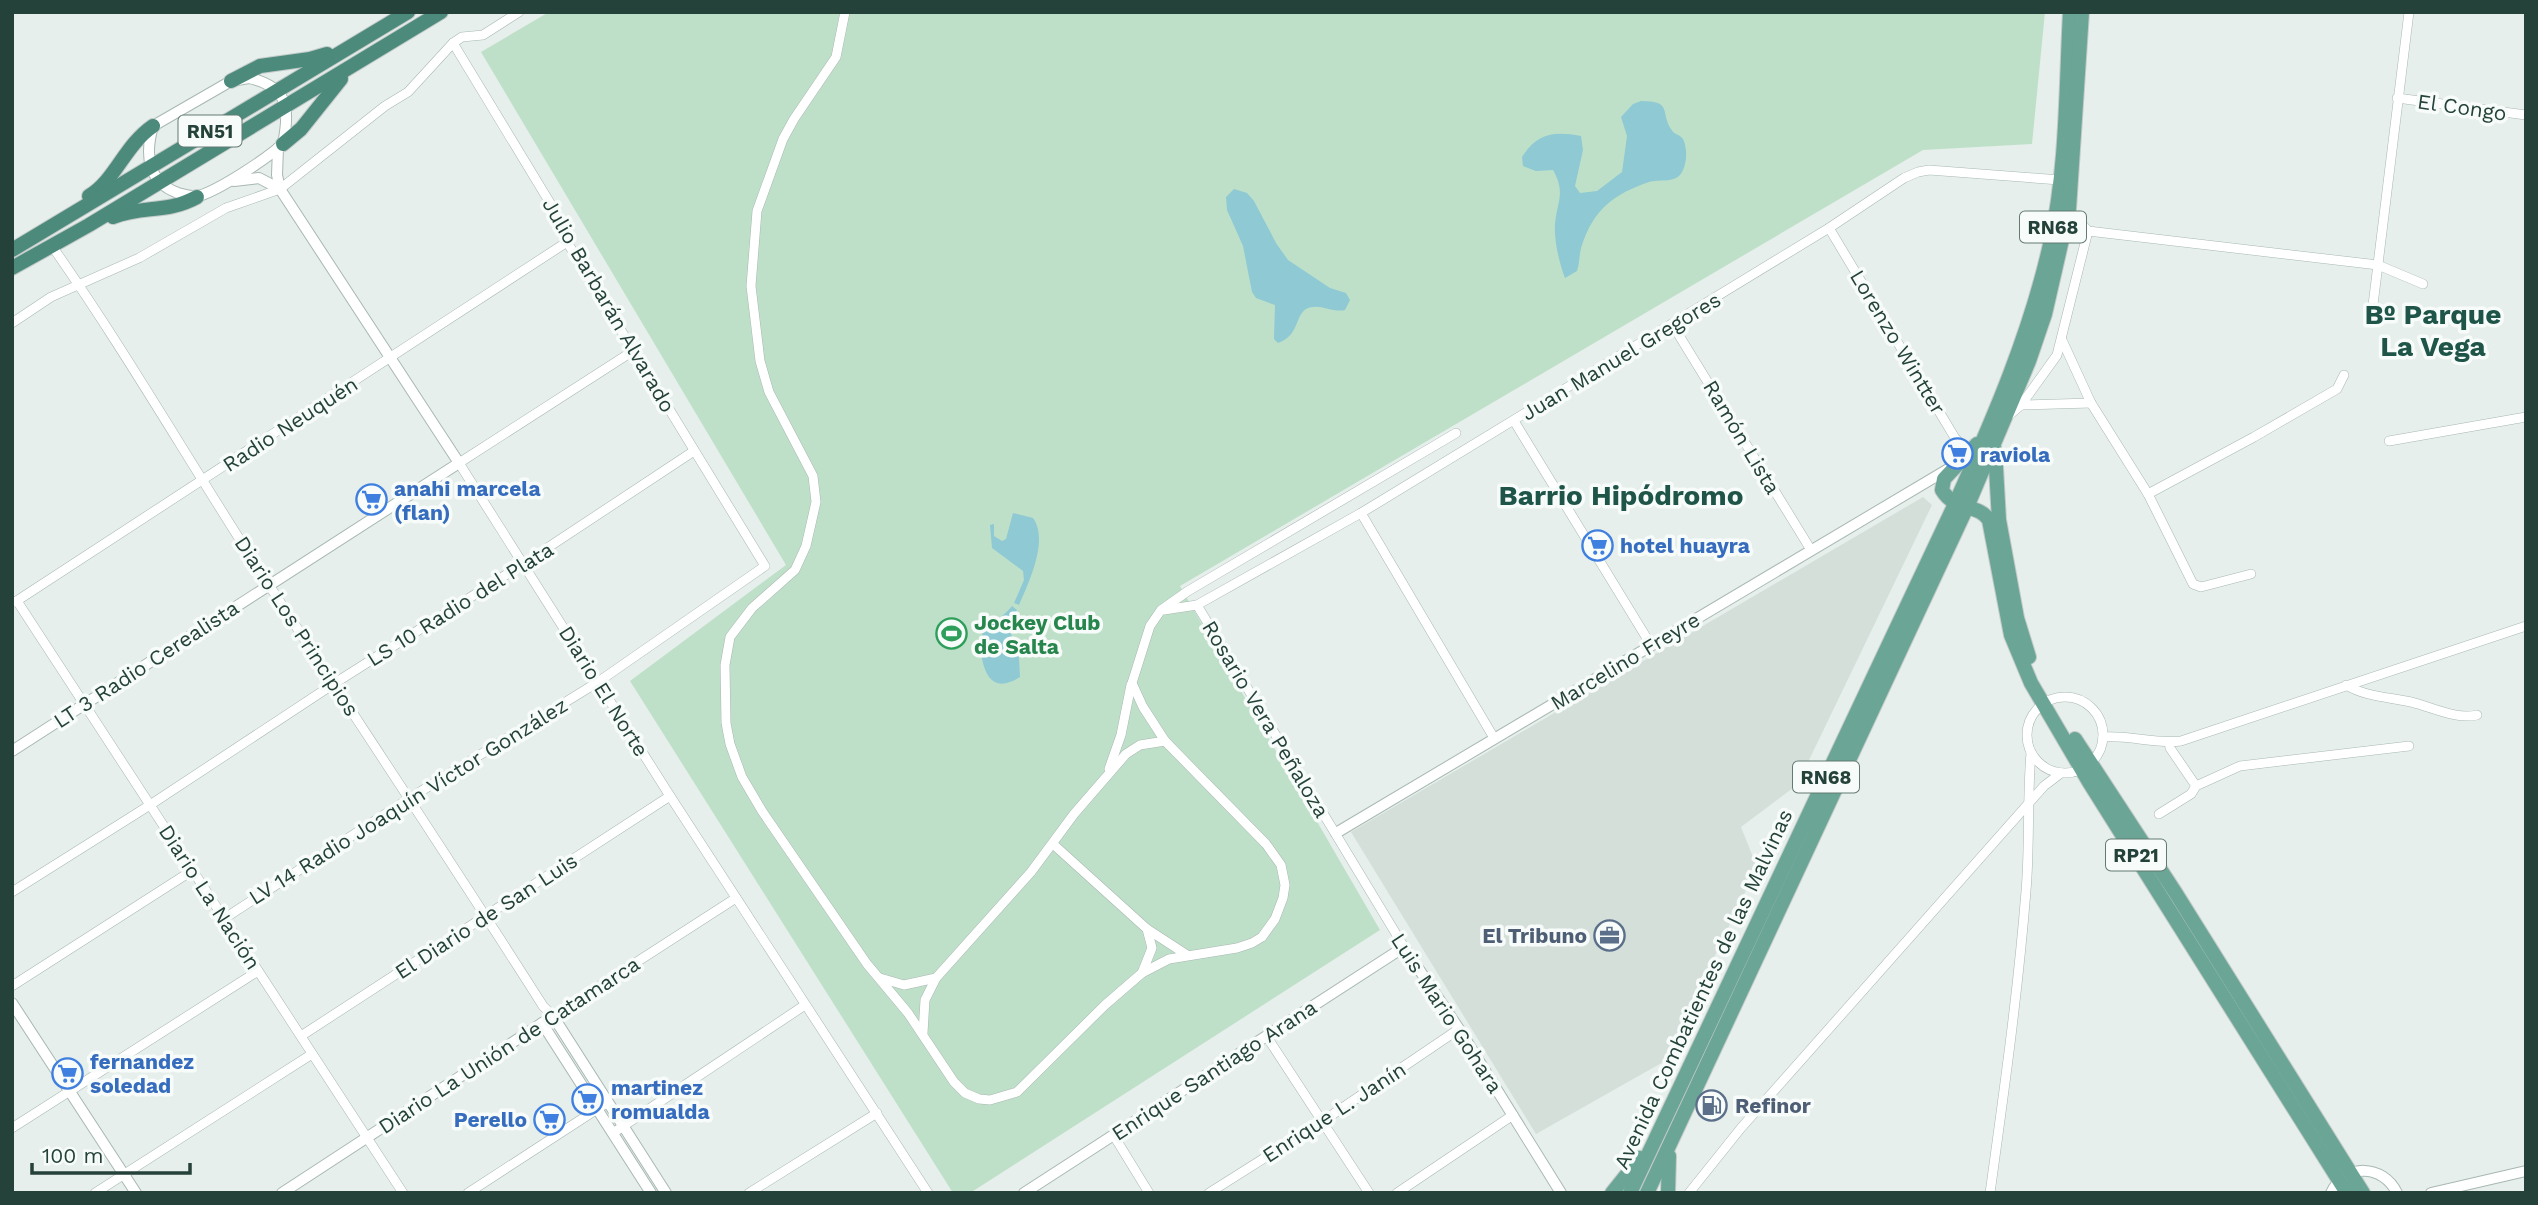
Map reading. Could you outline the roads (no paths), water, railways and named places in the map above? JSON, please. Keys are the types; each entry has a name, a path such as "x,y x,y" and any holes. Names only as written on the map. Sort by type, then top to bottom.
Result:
{"highway":[{"name":"RN51","path":"12,250 408,12"},
{"name":"RN51","path":"12,268 80,231 441,12"},
{"path":"231,81 260,66 310,59 351,46"},
{"path":"280,146 301,129 323,99 354,65"},
{"path":"57,223 67,208 98,191 134,140 153,125"},
{"path":"80,231 121,214 176,207 197,197"}],"main road":[{"name":"Avenida Combatientes de las Malvinas","path":"1991,438 2039,290 2052,238 2060,180 2070,12"},
{"name":"Avenida Combatientes de las Malvinas","path":"1630,1193 1956,503 1991,438 2006,418 2045,314 2069,209 2082,12"},
{"path":"1991,438 1955,466 1942,484 1942,490 1956,503 1981,506 1995,476"},
{"name":"RP21","path":"1991,438 1999,520 2020,630 2046,702"},
{"name":"Avenida Combatientes de las Malvinas","path":"1647,1193 1956,503"},
{"name":"RP21","path":"1956,503 1985,514 1989,520 2011,635 2031,683 2175,892 2342,1185 2363,1193"},
{"path":"1612,1193 1665,1123"},
{"path":"1668,1193 1669,1146"}],"street":[{"path":"12,323 51,298 139,258 226,208 280,189 385,106 408,92 453,43 462,37 483,35 519,12"},
{"path":"845,12 836,57 783,139 761,197 754,230 751,286 760,361 774,402 813,476 816,493 814,520 796,570 743,617 730,638 725,665 724,708 730,744 747,786 867,964 923,1033 954,1082 965,1093 990,1100 1006,1097 1027,1084 1105,1005 1142,973 1157,964 1187,955 1237,948 1262,937 1275,919 1285,885 1280,865 1266,844 1165,741 1143,707 1132,683"},
{"path":"2372,313 2409,12"},
{"name":"Julio Barbarán Alvarado","path":"453,43 564,226 567,242 765,566"},
{"path":"280,146 224,184 197,197 175,192 159,182 150,169 148,150 153,125 231,81 249,78 277,90 288,113 280,146 277,175 280,189"},
{"name":"El Congo","path":"2397,98 2526,115"},
{"name":"Juan Manuel Gregores","path":"1197,605 1361,513 1514,421 1829,228 1904,178 1928,170 2060,180"},
{"path":"224,184 259,178 280,189"},
{"name":"Diario El Norte","path":"280,189 928,1193"},
{"path":"2069,209 2088,231 2378,265 2423,284"},
{"name":"Lorenzo Wintter","path":"1829,228 1955,438 1969,453"},
{"path":"2006,418 2021,405 2057,355 2088,231"},
{"name":"Radio Neuquén","path":"15,602 567,242"},
{"name":"Diario Los Principios","path":"52,246 269,585 623,1125 658,1191"},
{"name":"Ramón Lista","path":"1672,324 1811,550"},
{"path":"2062,340 2091,403 2148,494 2193,584 2201,587 2251,574"},
{"name":"LT 3 Radio Cerealista","path":"12,751 633,351"},
{"path":"2148,494 2337,389 2344,375"},
{"path":"2021,405 2091,403"},
{"path":"2389,441 2526,417"},
{"path":"1514,421 1651,645"},
{"path":"1105,778 1121,735 1132,683 1150,626 1160,610 1456,433"},
{"name":"LS 10 Radio del Plata","path":"12,892 694,451"},
{"name":"Marcelino Freyre","path":"1336,833 1955,466"},
{"path":"1915,489 1935,492 1956,503"},
{"path":"1361,513 1494,738"},
{"name":"LV 14 Radio Joaquín Víctor González","path":"225,918 410,798 598,682 765,566"},
{"name":"Diario La Nación","path":"15,602 86,704 403,1193"},
{"path":"1160,610 1197,605"},
{"name":"Rosario Vera Peñaloza","path":"1197,605 1336,833"},
{"path":"2103,737 2181,741 2526,626"},
{"path":"2346,685 2372,695 2462,717 2477,715"},
{"path":"1689,1193 1741,1128 2044,786 2061,773 2086,766 2097,756 2103,737 2102,725 2096,713 2076,698 2063,697 2046,702 2029,721 2027,743 2031,753 2038,763 2061,773"},
{"path":"923,1033 925,1000 936,978 1133,748 1150,742 1165,741"},
{"path":"2169,742 2170,748 2196,786"},
{"path":"2159,814 2191,794 2196,786 2240,766 2409,746"},
{"path":"1990,1193 2019,971 2026,889 2031,753"},
{"name":"El Diario de San Luis","path":"300,1036 670,796"},
{"name":"Luis Mario Gohara","path":"1336,833 1404,947 1459,1029 1560,1193"},
{"path":"1053,844 1147,929 1187,955"},
{"path":"12,986 193,870"},
{"name":"Diario La Unión de Catamarca","path":"282,1193 736,898"},
{"path":"1142,973 1152,947 1147,929"},
{"name":"Enrique Santiago Arana","path":"1024,1193 1404,947"},
{"path":"12,1128 258,971"},
{"path":"879,977 904,985 936,978"},
{"path":"12,1003 136,1193"},
{"path":"613,1133 805,1005"},
{"path":"542,1023 543,1006"},
{"name":"Diario Los Principios","path":"542,1023 597,1110 658,1191"},
{"name":"Enrique L. Janín","path":"1209,1193 1323,1121 1459,1029"},
{"path":"1267,1037 1368,1193"},
{"path":"95,1193 312,1054"},
{"path":"468,1193 608,1102"},
{"path":"749,1193 877,1113"},
{"path":"1397,1193 1513,1115"},
{"path":"1114,1136 1149,1193"},
{"path":"2342,1185 2361,1170 2382,1175 2390,1181 2397,1193"},
{"path":"2431,1193 2526,1171"}],"water":[{"path":"1641,101 1662,105 1671,129 1683,139 1686,158 1682,172 1673,179 1653,181 1625,192 1607,204 1587,232 1577,271 1565,278 1555,237 1560,197 1557,178 1553,170 1536,171 1523,166 1522,157 1540,138 1554,134 1581,136 1583,150 1575,186 1580,193 1597,191 1622,172 1627,136 1621,117 1633,104"},
{"path":"1234,189 1247,193 1254,201 1288,260 1330,288 1346,293 1350,300 1345,310 1315,307 1306,309 1290,336 1278,343 1274,339 1275,305 1256,298 1252,292 1243,246 1227,210 1226,197"},
{"path":"1013,513 1033,518 1039,538 1036,561 1019,605 1014,603 1024,580 1023,571 992,548 990,525 994,524 994,536 1002,541 1006,539"},
{"path":"1012,606 1017,610 1008,625 1019,658 1020,677 1000,684 987,673 980,639 986,629"}],"place":[{"name":"raviola","path":"1957,454"},
{"name":"anahi marcela (flan)","path":"371,500"},
{"name":"hotel huayra","path":"1597,545"},
{"name":"Jockey Club de Salta","path":"951,634"},
{"name":"El Tribuno","path":"1610,935"},
{"name":"fernandez soledad","path":"67,1073"},
{"name":"martinez romualda","path":"588,1099"},
{"name":"Refinor","path":"1712,1105"},
{"name":"Perello","path":"550,1119"}],"district":[{"name":"Bº Parque La Vega","path":"2433,330"},
{"name":"Barrio Hipódromo","path":"1621,495"}]}
